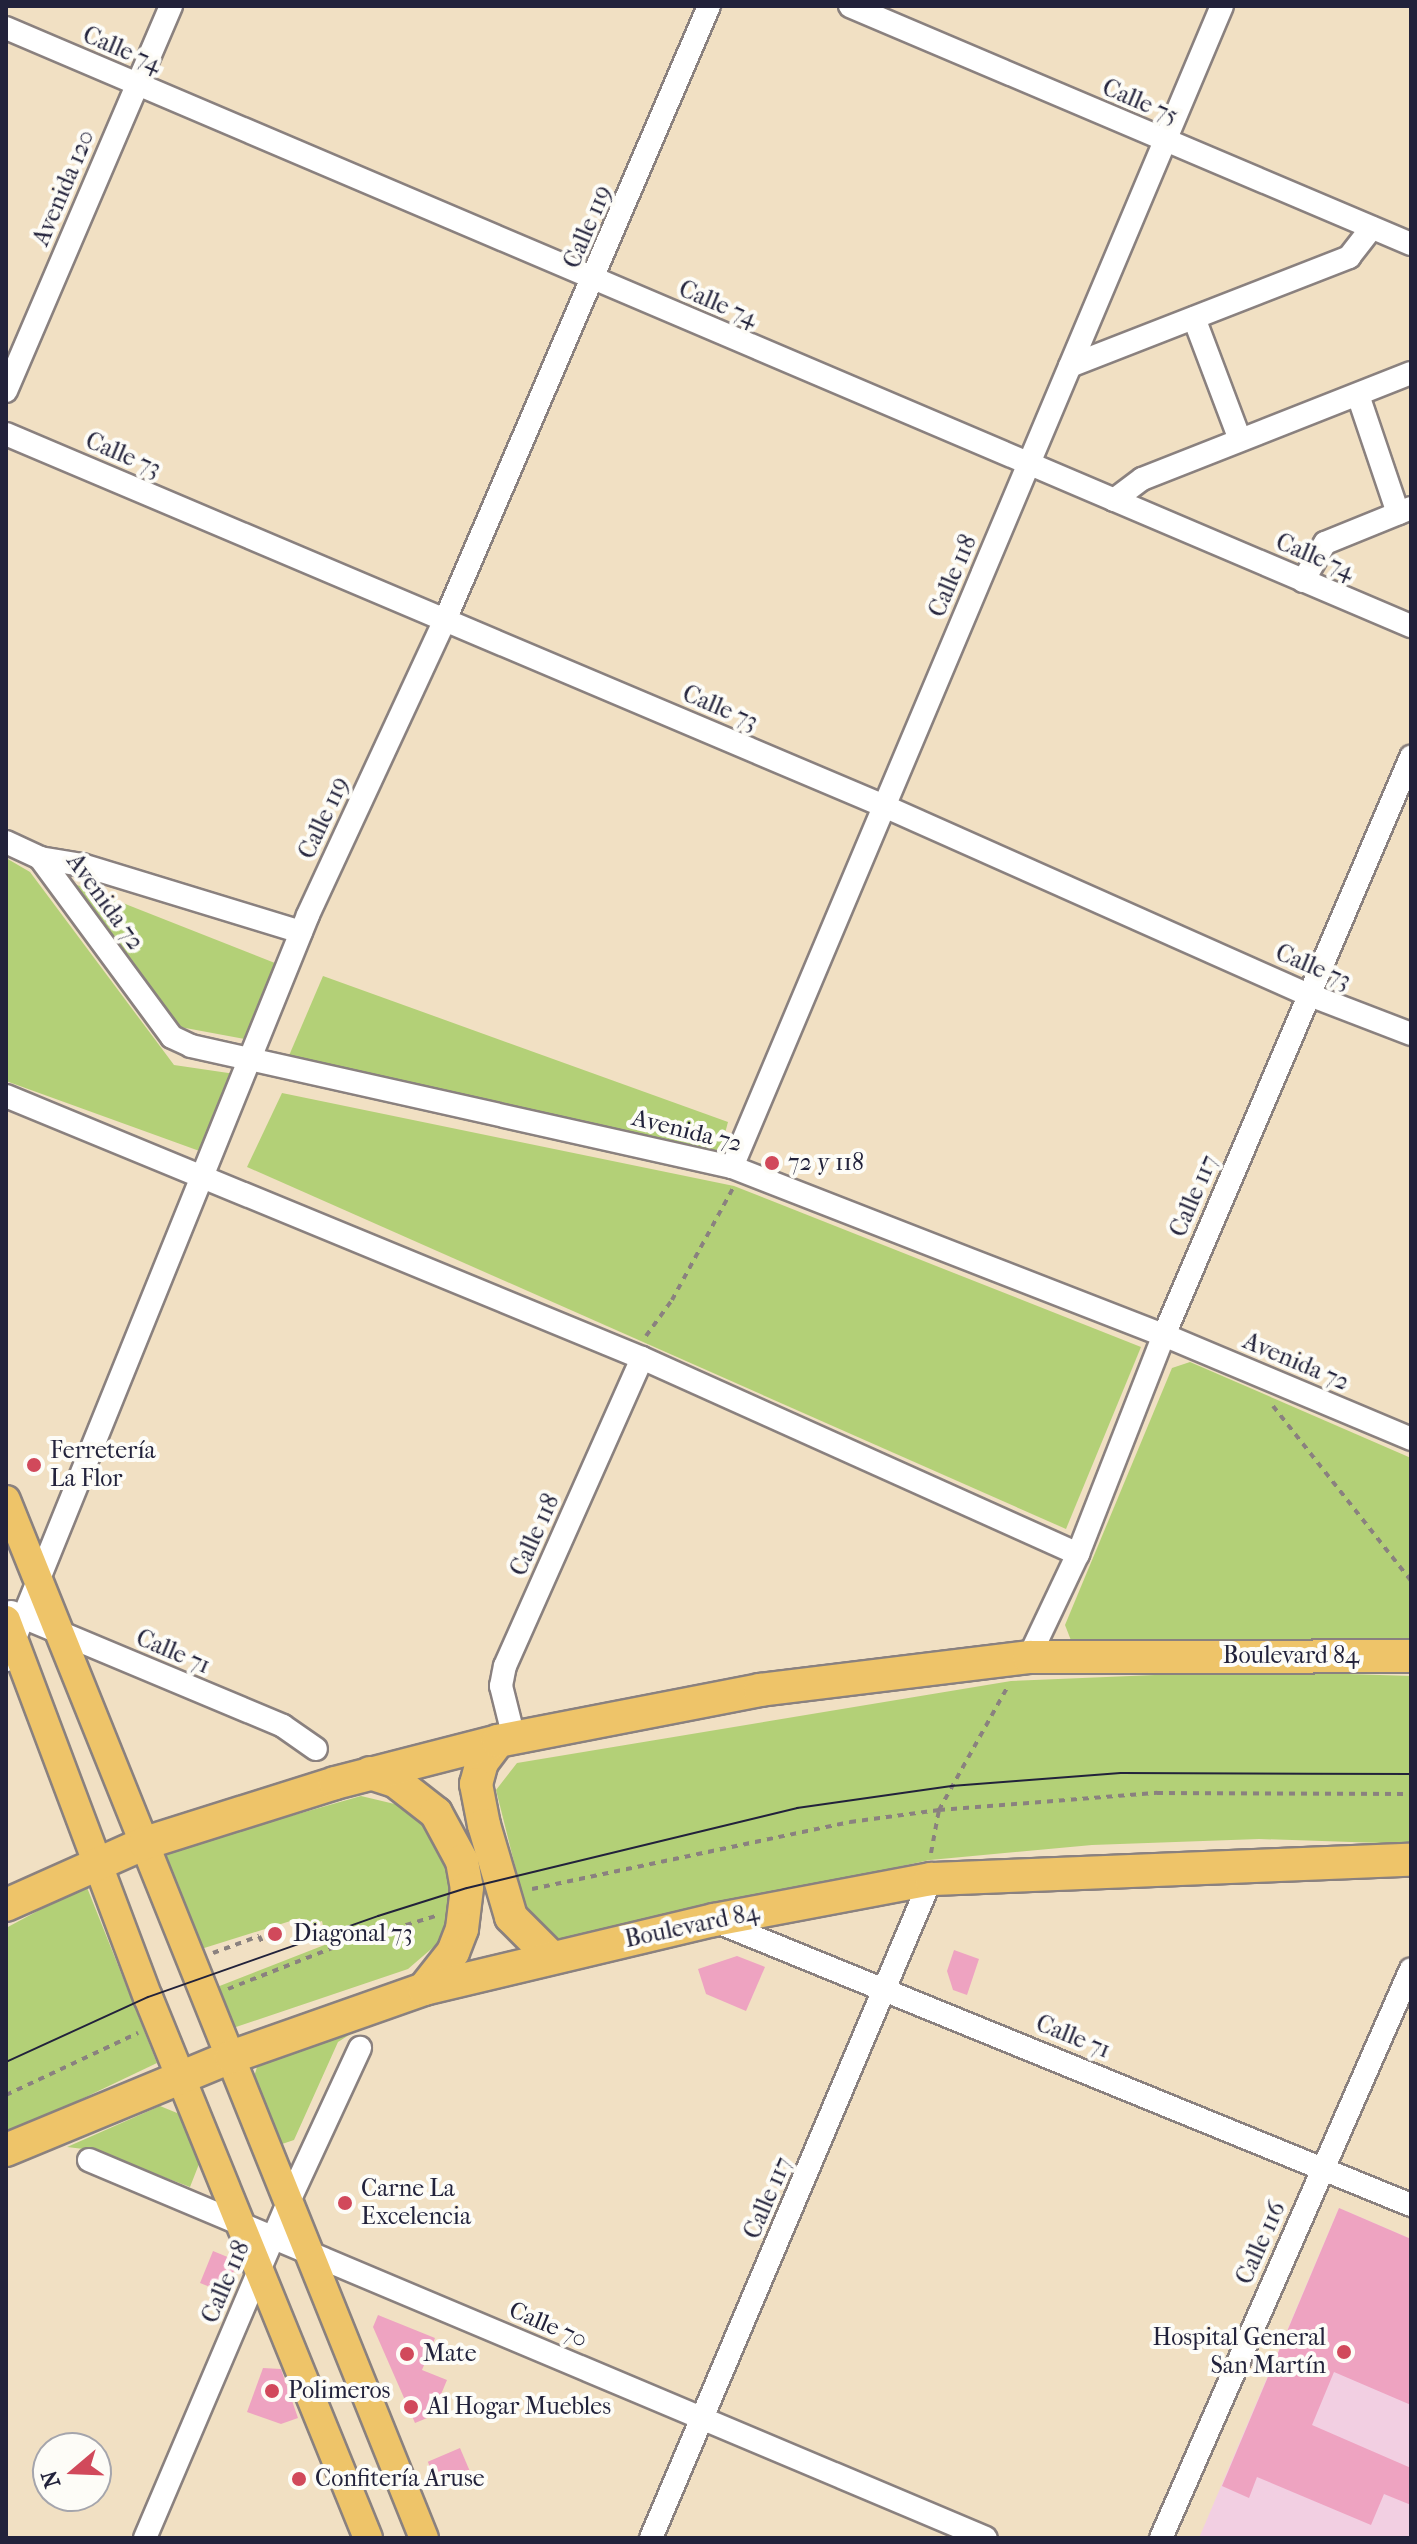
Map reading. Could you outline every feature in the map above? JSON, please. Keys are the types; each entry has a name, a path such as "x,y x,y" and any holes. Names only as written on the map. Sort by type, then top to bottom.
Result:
{"highway":[{"name":"Boulevard 84","path":"6,1905 145,1843 370,1773 506,1739 760,1690 1029,1657 1411,1656"},
{"path":"506,1739 482,1762 476,1784 511,1917 550,1956"},
{"path":"370,1773 395,1781 436,1813 462,1861 466,1906 453,1952 424,1989"},
{"name":"Boulevard 84","path":"6,2150 231,2057 424,1989 550,1956 714,1920 931,1879 1411,1860"}],"main road":[{"path":"6,1500 424,2538"},
{"path":"11,1629 182,2076 368,2538"}],"street":[{"name":"Avenida 120","path":"6,391 171,6"},
{"name":"Calle 119","path":"11,1629 38,1579 301,932 445,620 709,6"},
{"name":"Calle 75","path":"850,6 1411,244"},
{"name":"Calle 118","path":"732,1167 1222,6"},
{"name":"Calle 74","path":"6,28 1411,626"},
{"path":"1070,366 1349,257 1372,228"},
{"path":"1194,318 1240,440"},
{"path":"1114,500 1142,479 1411,373"},
{"path":"1303,581 1325,543 1405,511 1358,395"},
{"name":"Calle 73","path":"6,434 884,806 1307,994 1411,1034"},
{"name":"Calle 117","path":"1029,1657 1078,1554 1164,1335 1307,994 1411,757"},
{"name":"Avenida 72","path":"6,842 40,858 172,1037 191,1046 732,1167 1164,1335 1411,1439"},
{"path":"40,858 82,865 301,932"},
{"path":"6,1096 642,1358 1078,1554"},
{"name":"Calle 118","path":"506,1739 501,1686 505,1666 642,1358"},
{"name":"Calle 71","path":"11,1629 59,1633 283,1726 316,1749"},
{"name":"Calle 117","path":"651,2538 931,1879"},
{"name":"Calle 71","path":"714,1920 1411,2205"},
{"name":"Calle 116","path":"1161,2538 1411,1969"},
{"name":"Calle 118","path":"145,2538 289,2201 360,2048"},
{"name":"Calle 70","path":"89,2160 986,2538"}],"path":[{"path":"642,1358 646,1337 672,1300 734,1186 732,1167"},
{"path":"1270,1402 1411,1581"},
{"path":"931,1879 939,1810 1029,1657"},
{"path":"505,1895 850,1822 939,1810 1157,1793 1411,1794"},
{"path":"206,1997 337,1946 466,1906"},
{"path":"192,1961 259,1936 264,1946"},
{"path":"6,2095 161,2022"}],"shaded area":[{"name":"Hospital General San Martín","path":"1339,2208 1411,2239 1411,2538 1199,2538"}],"green space":[{"path":"6,858 30,872 174,1065 242,1075 205,1153 6,1081"},
{"path":"72,883 285,967 250,1040 180,1027"},
{"path":"323,976 728,1122 720,1152 288,1058"},
{"path":"282,1093 734,1186 1141,1347 1066,1529 247,1167"},
{"path":"1190,1362 1411,1458 1411,1645 1072,1643 1065,1625 1172,1368"},
{"path":"1251,1671 1411,1676 1411,1844 1259,1839 1092,1845 930,1860 556,1940 529,1922 496,1790 517,1763 1011,1681"},
{"path":"361,1796 403,1806 440,1842 452,1880 451,1914 437,1944 408,1969 233,2028 217,1987 327,1944 322,1921 304,1926 300,1918 201,1949 164,1852"},
{"path":"86,1885 157,2063 6,2135 6,1928"},
{"path":"360,2028 338,2042 294,2140 282,2144 272,2138 250,2090 257,2067"},
{"path":"160,2106 182,2115 201,2159 190,2187 92,2150 67,2147"}],"building":[{"path":"954,1950 979,1959 967,1995 953,1990 947,1971"},
{"path":"737,1956 765,1967 746,2011 706,1994 698,1969"},
{"name":"Hospital General San Martín","path":"1339,2208 1411,2239 1411,2405 1334,2372 1312,2425 1411,2468 1411,2505 1384,2494 1371,2525 1257,2477 1249,2498 1222,2486"},
{"path":"213,2251 230,2258 234,2271 225,2293 200,2283"},
{"name":"Mate","path":"378,2315 435,2338 422,2370 447,2380 432,2416 415,2423 373,2327"},
{"name":"Polimeros","path":"263,2368 281,2369 298,2418 281,2424 247,2412"},
{"path":"460,2448 470,2471 438,2485 428,2462"}],"tram line":[{"path":"6,2062 148,1997 378,1916 467,1888 797,1808 951,1786 1121,1773 1411,1774"}],"place":[{"name":"72 y 118","path":"772,1163"},
{"name":"Ferretería La Flor","path":"34,1465"},
{"name":"Diagonal 73","path":"275,1934"},
{"name":"Carne La Excelencia","path":"345,2203"},
{"name":"Hospital General San Martín","path":"1344,2352"},
{"name":"Mate","path":"407,2354"},
{"name":"Polimeros","path":"272,2391"},
{"name":"Al Hogar Muebles","path":"411,2407"},
{"name":"Confitería Aruse","path":"299,2479"}]}
